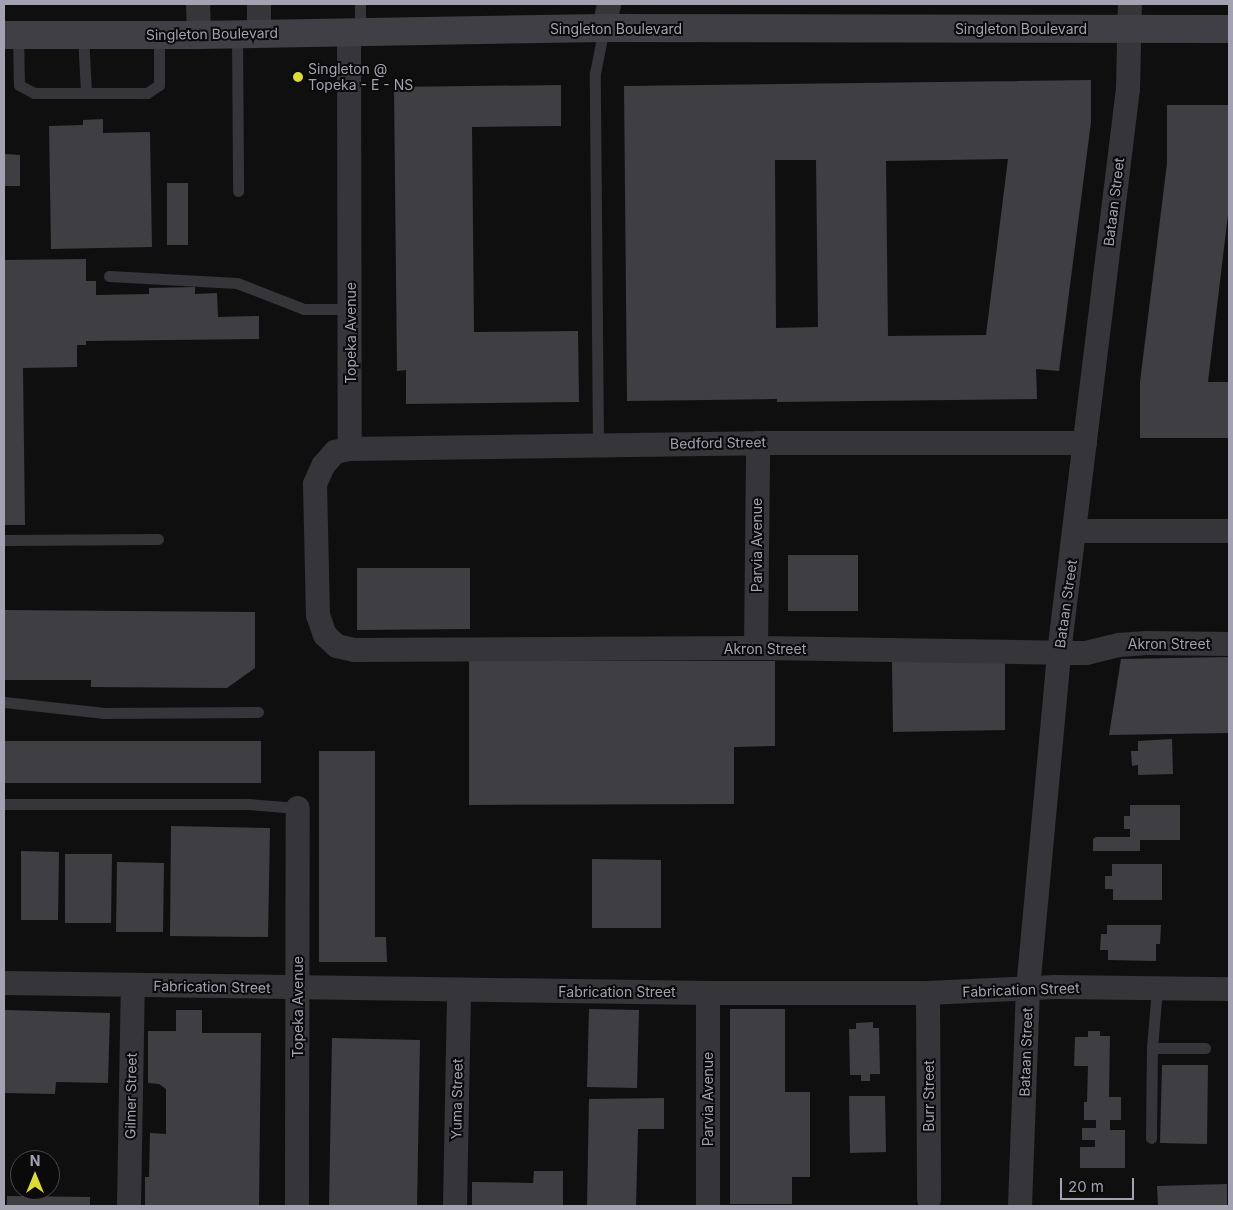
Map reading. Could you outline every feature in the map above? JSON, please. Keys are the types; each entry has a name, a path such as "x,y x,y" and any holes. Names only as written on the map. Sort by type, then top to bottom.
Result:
{"main road":[{"name":"Singleton Boulevard","path":"11,35 199,35 354,32 606,16 1130,16 1229,29"}],"street":[{"path":"198,4 199,35"},
{"path":"248,33 259,4"},
{"name":"Bataan Street","path":"1020,1206 1028,989 1059,653 1128,89 1130,16"},
{"name":"Topeka Avenue","path":"350,449 354,32"},
{"name":"Bedford Street","path":"350,449 758,443 1085,443"},
{"name":"Parvia Avenue","path":"756,648 758,443"},
{"name":"Akron Street","path":"350,449 335,452 323,466 315,484 318,615 325,635 337,646 354,650 756,648 1086,653 1119,645 1147,642 1229,644"},
{"path":"1075,531 1229,531"},
{"name":"Topeka Avenue","path":"297,1206 298,808"},
{"name":"Fabrication Street","path":"4,984 708,993 928,993 1028,989 1229,989"},
{"name":"Gilmer Street","path":"129,1206 133,985"},
{"name":"Yuma Street","path":"455,1206 459,991"},
{"name":"Parvia Avenue","path":"708,993 708,1206"},
{"name":"Burr Street","path":"928,993 929,1199"}],"lane":[{"path":"354,32 360,4"},
{"path":"598,445 595,73 606,16"},
{"path":"238,190 248,33"},
{"path":"11,35 19,85 34,93 147,93 159,85 159,35"},
{"path":"84,35 86,93"},
{"path":"110,276 237,283 304,309 351,309"},
{"path":"4,540 158,539"},
{"path":"4,702 104,713 258,712"},
{"path":"4,804 248,804 298,808"},
{"path":"1151,1138 1152,1048 1157,989"},
{"path":"1152,1048 1206,1048"}],"building":[{"path":"1091,80 1091,122 1059,371 1036,369 1037,399 777,402 777,399 627,401 624,86","holes":["1008,159 986,335 888,336 886,161","775,160 816,160 818,327 776,328"]},
{"path":"561,85 561,126 472,127 474,332 578,331 579,402 406,404 406,370 397,371 394,87"},
{"path":"1167,105 1229,105 1229,206 1208,382 1229,382 1229,438 1140,438 1140,382 1167,163"},
{"path":"103,119 103,133 150,132 152,247 51,249 49,126 83,125 83,120"},
{"path":"4,154 20,155 20,186 4,186"},
{"path":"167,183 188,183 188,245 167,245"},
{"path":"86,259 86,281 96,281 96,295 149,294 149,288 195,287 195,294 217,293 218,317 259,316 259,339 86,341 86,345 77,345 77,367 23,368 25,525 4,525 4,260"},
{"path":"788,555 858,555 858,611 788,611"},
{"path":"357,568 470,568 470,629 357,630"},
{"path":"4,610 255,612 255,668 227,688 91,687 91,680 4,680"},
{"path":"1229,657 1229,733 1109,735 1121,659"},
{"path":"469,661 775,661 775,746 734,747 734,804 469,805"},
{"path":"1005,661 1005,730 893,732 892,662"},
{"path":"1172,739 1173,774 1138,775 1138,765 1132,766 1131,751 1138,751 1138,741"},
{"path":"4,741 261,741 261,783 4,783"},
{"path":"319,751 375,751 375,937 386,937 387,962 319,962"},
{"path":"1130,805 1180,805 1180,840 1140,840 1140,851 1093,851 1093,839 1096,837 1130,837 1130,829 1124,829 1124,816 1130,816"},
{"path":"171,826 270,828 268,937 170,936"},
{"path":"21,851 59,852 58,920 21,920"},
{"path":"65,854 112,854 111,923 65,923"},
{"path":"592,859 661,860 661,928 592,928"},
{"path":"117,862 164,863 163,932 116,932"},
{"path":"1112,864 1162,864 1162,900 1113,900 1113,889 1105,889 1105,876 1112,876"},
{"path":"1107,925 1161,925 1160,944 1156,944 1156,961 1108,960 1108,950 1100,950 1101,934 1107,934"},
{"path":"589,1009 639,1010 637,1088 587,1087"},
{"path":"730,1009 785,1009 785,1092 810,1092 810,1177 792,1177 792,1204 730,1204"},
{"path":"5,1010 110,1013 108,1083 56,1082 55,1094 4,1093"},
{"path":"176,1010 202,1010 202,1033 261,1033 259,1206 145,1206 145,1177 149,1177 150,1133 166,1134 166,1089 159,1084 148,1083 148,1031 176,1031"},
{"path":"873,1022 873,1028 879,1028 880,1074 870,1074 870,1081 861,1081 861,1075 850,1075 849,1029 856,1029 856,1023"},
{"path":"1088,1031 1100,1031 1100,1036 1110,1036 1109,1097 1121,1097 1121,1120 1110,1120 1110,1130 1125,1130 1125,1168 1080,1168 1080,1147 1095,1147 1095,1140 1082,1140 1082,1128 1096,1128 1096,1120 1084,1120 1084,1102 1087,1102 1088,1066 1074,1066 1075,1037 1088,1037"},
{"path":"332,1038 420,1040 417,1206 329,1206"},
{"path":"1162,1065 1208,1065 1207,1144 1160,1143"},
{"path":"849,1096 885,1096 886,1152 850,1153"},
{"path":"664,1098 664,1129 638,1129 636,1206 587,1206 589,1099"},
{"path":"534,1171 563,1171 563,1206 472,1206 472,1182 533,1183"},
{"path":"1227,1184 1227,1206 1158,1206 1157,1186"},
{"path":"7,1196 10,1196 10,1200 60,1200 60,1197 90,1197 90,1206 7,1206"}],"place":[{"name":"Singleton @ Topeka - E - NS","path":"298,77"}]}
